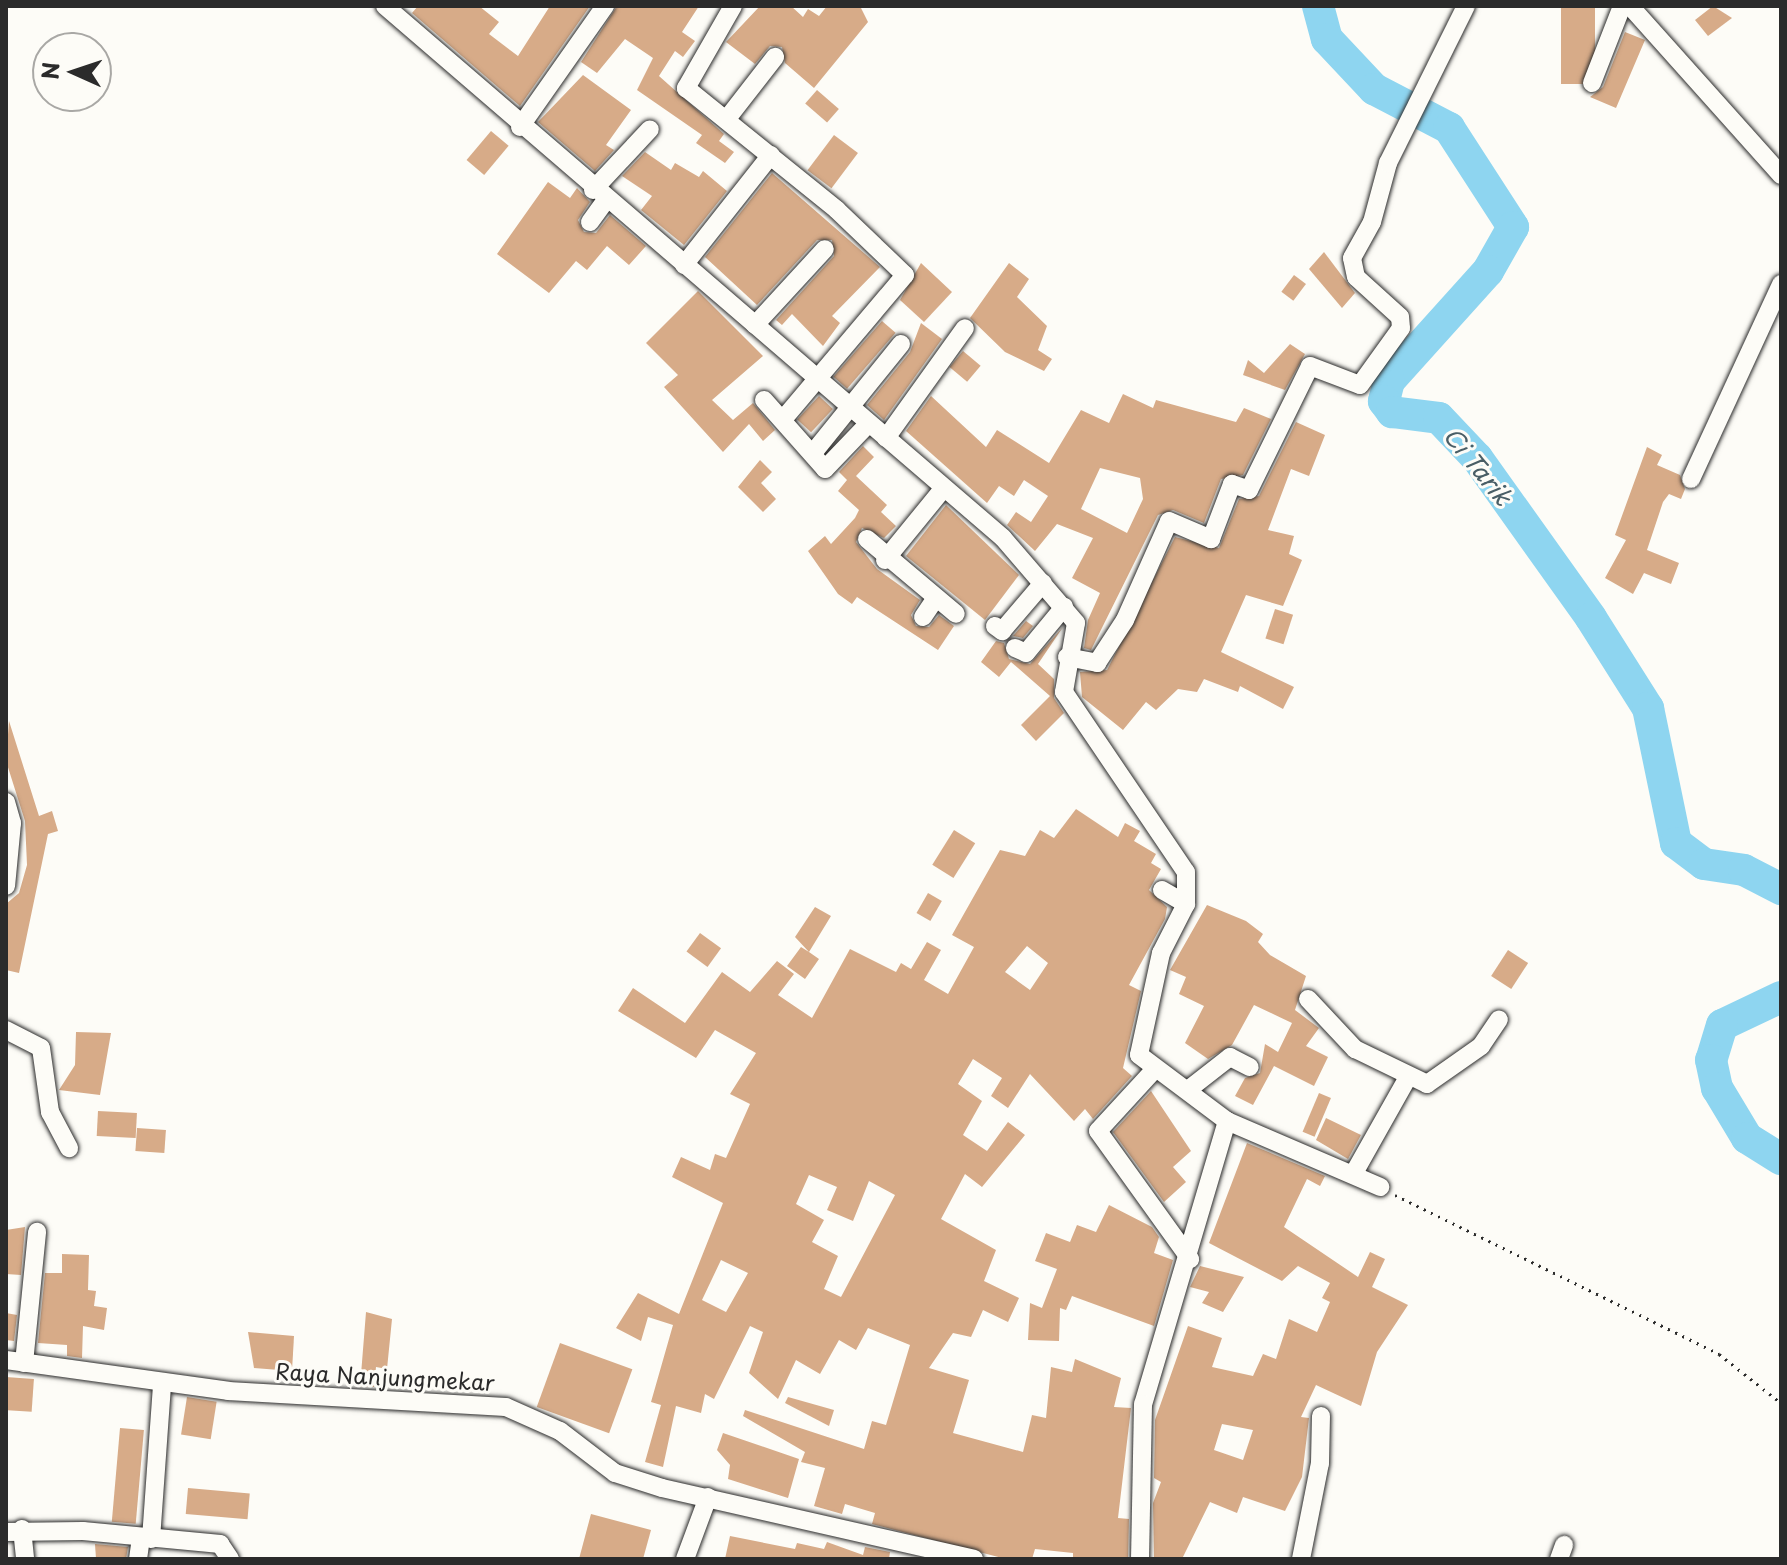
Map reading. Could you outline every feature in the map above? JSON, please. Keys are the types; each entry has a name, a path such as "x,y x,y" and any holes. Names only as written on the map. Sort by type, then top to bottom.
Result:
{"street":[{"path":"385,6 520,127 886,438 1043,583 1064,607 1078,629 1067,657 1064,692 1120,784 1183,857 1186,904 1142,1015 1139,1055 1155,1069 1189,1089 1227,1121 1354,1173 1380,1187"},
{"path":"520,127 605,6"},
{"path":"733,6 686,88 771,155 905,275 784,418"},
{"path":"1067,657 1097,663 1125,620 1169,521 1211,539 1232,484 1249,490 1310,366 1360,385 1401,328 1400,317 1356,277 1352,258 1466,6"},
{"path":"1592,83 1622,6"},
{"path":"1630,6 1781,175"},
{"path":"726,120 775,57"},
{"path":"590,222 600,195 650,129"},
{"path":"684,265 771,155"},
{"path":"755,325 825,249"},
{"path":"1691,479 1781,284"},
{"path":"886,438 965,328"},
{"path":"813,453 901,344"},
{"path":"764,400 830,469 868,424"},
{"path":"885,560 943,489"},
{"path":"867,539 885,560 956,614"},
{"path":"995,626 1002,631 1043,583"},
{"path":"923,617 936,598"},
{"path":"1015,648 1026,653 1064,607"},
{"path":"6,802 9,826 6,886"},
{"path":"1162,890 1186,904"},
{"path":"1308,999 1355,1049 1407,1079 1429,1083 1481,1046 1499,1019"},
{"path":"6,1030 41,1048 50,1112 69,1148"},
{"path":"1189,1089 1230,1057 1250,1067"},
{"path":"1155,1069 1098,1131 1190,1259"},
{"path":"1354,1173 1407,1079"},
{"path":"1140,1559 1143,1404 1190,1259 1227,1121"},
{"path":"15,1361 37,1232"},
{"name":"Raya Nanjungmekar","path":"15,1361 228,1391 506,1407 560,1431 615,1473 708,1497 905,1540 966,1558"},
{"path":"138,1559 146,1539 162,1384"},
{"path":"1301,1559 1320,1463 1321,1416"},
{"path":"685,1559 708,1497"},
{"path":"25,1559 14,1530 220,1544 230,1559"},
{"path":"899,1559 905,1540"}],"path":[{"path":"1380,1187 1719,1354 1781,1403"}],"building":[{"path":"418,6 479,6 499,22 489,34 518,56 550,6 590,6 520,106 412,13"},
{"path":"617,6 699,6 682,32 695,41 683,57 675,51 659,76 724,134 719,141 734,152 725,163 696,143 702,135 637,90 653,58 625,39 597,73 581,62"},
{"path":"760,6 791,6 803,17 808,9 819,16 827,6 860,6 868,22 814,88 785,63 782,47 770,46 755,64 726,42"},
{"path":"1561,6 1595,6 1595,84 1561,84"},
{"path":"1713,6 1732,18 1708,36 1695,20"},
{"path":"1625,32 1645,40 1616,108 1590,97 1603,87"},
{"path":"583,75 631,110 606,145 614,150 595,171 538,122"},
{"path":"817,90 839,109 827,123 805,104"},
{"path":"491,131 509,146 484,175 467,160"},
{"path":"834,135 858,153 831,188 808,170"},
{"path":"645,152 671,170 675,163 699,177 703,171 727,191 684,245 641,210 652,196 622,176"},
{"path":"772,173 880,267 832,316 840,323 823,346 792,314 782,325 776,320 834,256 832,240 817,240 757,305 705,257"},
{"path":"548,182 570,198 577,188 590,202 578,220 584,232 596,233 610,215 646,246 629,265 607,246 587,270 576,261 549,293 497,254"},
{"path":"1324,252 1355,293 1342,308 1309,269"},
{"path":"921,263 952,292 924,322 900,300"},
{"path":"1009,263 1029,279 1017,297 1047,326 1038,350 1052,359 1044,371 1005,352 970,318"},
{"path":"1294,275 1306,284 1293,301 1281,292"},
{"path":"698,291 763,356 712,400 733,420 753,403 775,430 763,441 749,424 723,452 664,387 678,375 646,343"},
{"path":"882,321 896,333 847,389 833,377"},
{"path":"921,323 942,339 884,420 867,405 910,352"},
{"path":"1290,344 1305,354 1285,390 1243,375 1248,360 1264,373"},
{"path":"963,351 981,366 967,382 950,367"},
{"path":"1123,394 1153,408 1156,400 1236,422 1244,408 1271,419 1243,475 1221,479 1204,523 1173,510 1158,515 1091,650 1084,648 1088,620 1100,593 1072,578 1093,538 1057,524 1035,551 1007,525 1016,512 1031,522 1048,496 1024,480 1014,496 999,486 987,503 906,431 931,396 986,447 997,430 1049,463 1081,410 1109,423","holes":["1100,468 1140,478 1143,499 1127,533 1081,509"]},
{"path":"819,396 833,409 811,432 797,419"},
{"path":"1296,422 1325,435 1309,476 1291,469 1268,530 1294,536 1289,554 1302,560 1283,606 1246,595 1221,652 1294,687 1283,709 1240,686 1238,692 1204,679 1197,692 1178,689 1156,710 1146,702 1123,730 1082,697 1080,672 1107,670 1175,537 1219,548 1239,499 1259,496"},
{"path":"863,446 874,457 856,476 887,505 881,512 896,526 884,538 862,528 856,542 877,569 920,600 911,615 916,626 929,627 939,615 954,626 938,650 857,597 852,604 838,594 808,551 825,536 831,544 855,518 859,510 838,491 847,480 839,472"},
{"path":"1647,447 1662,455 1657,465 1680,475 1685,489 1681,499 1669,494 1663,502 1647,550 1679,563 1671,584 1644,573 1633,594 1605,578 1626,540 1615,535"},
{"path":"760,460 772,472 761,483 776,499 763,512 738,487"},
{"path":"946,505 1019,575 985,620 906,556"},
{"path":"1275,609 1293,615 1283,644 1265,638"},
{"path":"1026,621 1033,626 1023,638 1013,636"},
{"path":"1063,627 1038,664 1054,679 1054,698 1064,713 1036,741 1021,725 1050,696 1011,662 999,677 981,662 996,641 1004,643 1009,659 1030,664"},
{"path":"9,721 39,816 52,811 58,831 48,834 19,973 6,970 6,904 19,893 27,865 25,821 6,761"},
{"path":"1076,809 1118,837 1125,823 1140,831 1134,841 1156,854 1151,863 1161,869 1149,890 1167,907 1165,919 1129,985 1141,991 1123,1068 1132,1076 1093,1119 1085,1109 1074,1121 1030,1074 1008,1108 991,1096 1002,1078 973,1059 958,1084 982,1101 963,1135 987,1151 1008,1122 1025,1135 982,1187 965,1174 941,1219 996,1250 984,1281 1019,1298 1008,1322 983,1310 971,1337 953,1333 929,1368 969,1380 953,1433 1023,1452 1032,1415 1046,1418 1051,1367 1072,1372 1075,1359 1121,1378 1114,1407 1131,1408 1118,1518 1129,1519 1128,1559 1073,1559 1073,1553 1035,1549 1032,1559 1006,1559 872,1524 875,1513 845,1504 842,1514 814,1506 825,1468 801,1462 805,1452 743,1416 745,1410 864,1449 872,1421 886,1425 910,1345 868,1328 856,1350 839,1340 820,1374 796,1360 778,1399 749,1373 763,1332 750,1326 714,1399 705,1394 701,1413 676,1406 663,1467 645,1462 661,1405 651,1402 673,1325 648,1317 641,1341 616,1328 638,1293 679,1314 723,1203 672,1177 681,1157 710,1170 715,1154 726,1158 750,1104 730,1094 756,1053 715,1030 696,1058 618,1011 633,988 685,1023 722,972 750,992 777,961 794,974 778,995 812,1018 850,949 896,972 901,963 911,969 927,942 941,950 924,980 948,994 974,947 952,935 1000,850 1025,856 1040,830 1054,838","holes":["1027,946 1048,963 1030,990 1005,972","809,1175 837,1187 827,1210 853,1221 869,1181 895,1195 841,1297 824,1289 838,1256 812,1242 824,1220 796,1204","721,1260 748,1273 726,1312 702,1300"]},
{"path":"954,830 975,843 953,878 932,865"},
{"path":"928,893 942,901 930,921 916,913"},
{"path":"1207,905 1246,921 1263,934 1258,942 1270,955 1306,976 1295,1010 1319,1028 1306,1046 1328,1057 1314,1086 1274,1066 1253,1105 1235,1096 1245,1078 1260,1073 1265,1044 1278,1052 1292,1023 1254,1005 1232,1045 1208,1059 1185,1043 1204,1006 1179,994 1186,977 1170,970"},
{"path":"815,907 831,916 809,952 795,937"},
{"path":"700,933 721,948 708,967 686,952"},
{"path":"801,947 819,959 805,979 787,966"},
{"path":"1508,950 1528,963 1511,989 1491,976"},
{"path":"76,1032 111,1033 100,1095 59,1090 75,1065"},
{"path":"1151,1091 1191,1151 1173,1167 1186,1182 1164,1202 1113,1132"},
{"path":"1319,1093 1331,1098 1315,1137 1303,1132"},
{"path":"98,1111 137,1113 136,1138 97,1136"},
{"path":"1326,1118 1361,1135 1348,1159 1316,1140"},
{"path":"137,1128 166,1130 164,1153 135,1151"},
{"path":"1247,1143 1325,1176 1320,1186 1307,1179 1284,1227 1358,1277 1370,1252 1385,1259 1372,1287 1408,1305 1377,1352 1361,1406 1316,1385 1301,1417 1309,1418 1302,1477 1285,1511 1243,1497 1237,1513 1210,1502 1182,1559 1154,1559 1153,1503 1161,1482 1154,1478 1155,1420 1188,1326 1222,1338 1212,1367 1253,1376 1263,1354 1276,1359 1289,1319 1317,1332 1330,1302 1322,1298 1330,1283 1298,1266 1282,1281 1209,1243","holes":["1222,1424 1253,1430 1243,1460 1214,1450"]},
{"path":"1109,1205 1152,1227 1159,1237 1154,1253 1173,1260 1154,1326 1072,1296 1066,1310 1060,1308 1059,1341 1028,1340 1030,1303 1042,1308 1057,1269 1035,1261 1046,1233 1070,1242 1077,1225 1096,1232"},
{"path":"25,1227 21,1275 6,1274 6,1230"},
{"path":"62,1254 89,1255 88,1290 96,1291 94,1306 107,1308 104,1330 83,1326 82,1358 67,1356 67,1345 38,1343 45,1273 62,1273"},
{"path":"1200,1266 1244,1277 1223,1312 1202,1303 1209,1292 1190,1287"},
{"path":"366,1312 392,1319 387,1369 376,1367 374,1387 360,1387"},
{"path":"6,1313 17,1315 14,1341 6,1340"},
{"path":"248,1332 294,1336 292,1371 254,1368"},
{"path":"560,1343 632,1369 609,1433 537,1407"},
{"path":"6,1377 34,1379 32,1412 6,1410"},
{"path":"187,1397 217,1402 211,1439 181,1435"},
{"path":"788,1397 834,1410 829,1426 785,1403"},
{"path":"120,1428 144,1430 136,1524 112,1522"},
{"path":"723,1433 799,1459 788,1498 728,1479 730,1465 717,1450"},
{"path":"188,1488 250,1493 247,1519 186,1514"},
{"path":"591,1514 651,1530 643,1559 579,1559"},
{"path":"730,1536 795,1549 797,1543 824,1549 827,1542 863,1555 865,1547 890,1552 889,1559 725,1559"},
{"path":"95,1544 128,1547 126,1559 96,1559"}],"waterway":[{"name":"Ci Tarik","path":"1318,6 1327,39 1374,89 1449,128 1513,227 1488,271 1389,381 1384,401 1392,412 1439,418 1477,458 1591,618 1648,708 1676,843 1704,864 1744,870 1781,889"},
{"name":"Ci Tarik","path":"1781,997 1722,1025 1711,1060 1717,1088 1747,1138 1781,1159"}]}
